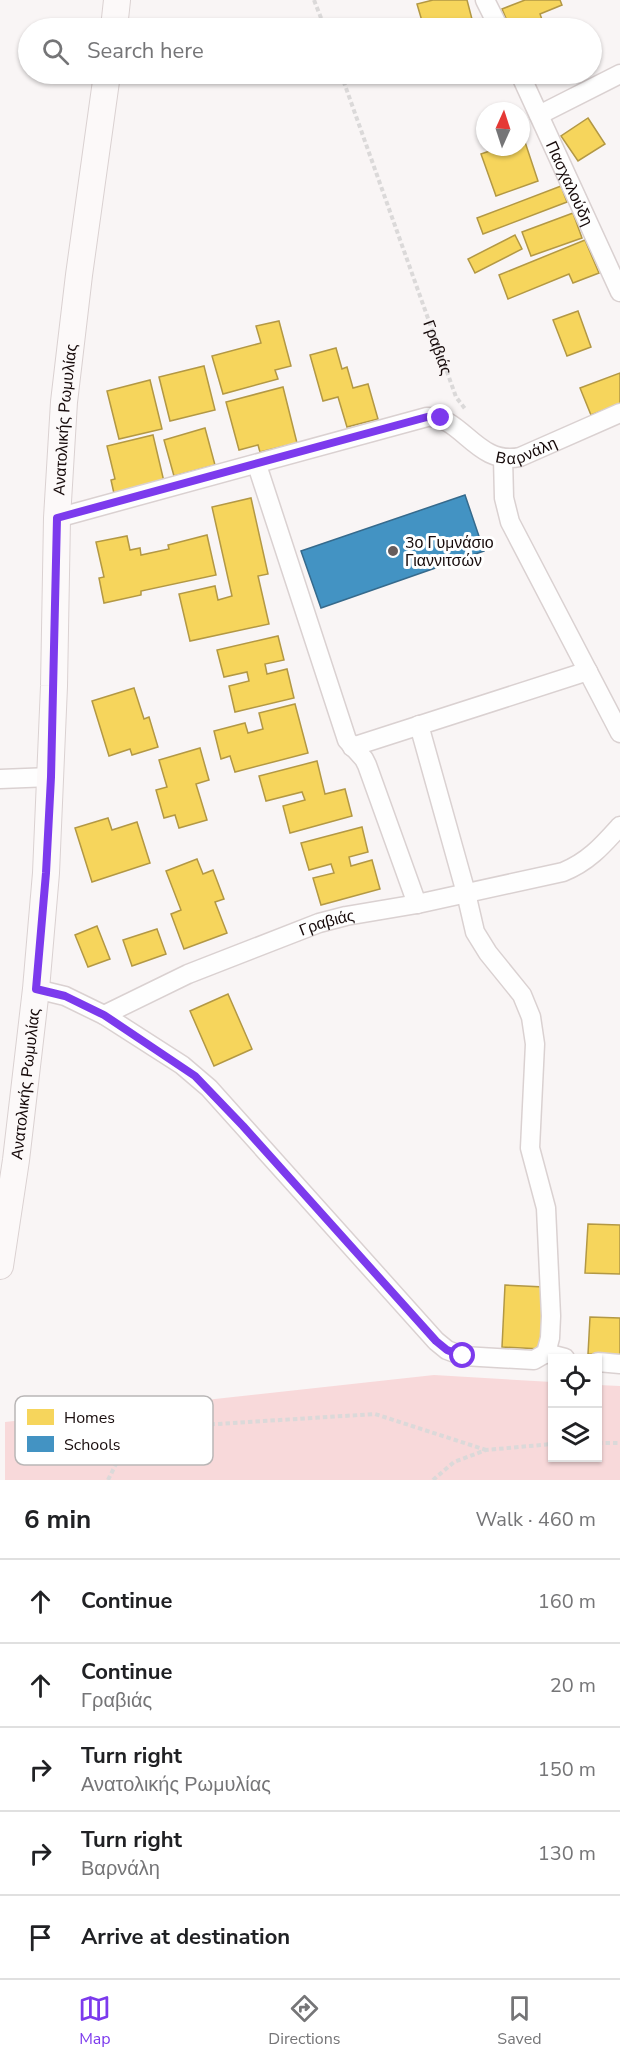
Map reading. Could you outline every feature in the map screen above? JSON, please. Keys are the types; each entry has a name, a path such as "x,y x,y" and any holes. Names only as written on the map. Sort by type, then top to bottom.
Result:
{"street":[{"path":"115,18 117,0"},
{"path":"485,0 494,18"},
{"path":"602,83 620,74"},
{"name":"Ανατολικής Ρωμυλίας","path":"0,1266 16,1160 36,989 46,873 51,777 57,518 64,402 80,264 106,84"},
{"name":"Πασχαλούδη","path":"525,84 620,292"},
{"path":"539,115 600,84"},
{"name":"Βαρνάλη","path":"57,518 319,446 435,417 441,418 491,455 503,458 520,457 620,413"},
{"path":"503,458 504,498 510,522 620,733"},
{"path":"256,465 347,740 367,765 417,904"},
{"path":"352,747 588,671"},
{"path":"36,989 65,996 104,1015 182,1065 208,1088 441,1346 463,1356 534,1360 546,1353 550,1338 551,1316 546,1208 530,1148 535,1044 533,1027 522,995 480,943 471,919 466,893 419,725"},
{"path":"0,779 51,777"},
{"name":"Γραβιάς","path":"104,1015 188,974 287,935 346,916 417,904 563,872 579,866 594,855 620,826"},
{"path":"602,1362 620,1364"}],"path":[{"path":"314,0 321,18"},
{"name":"Γραβιάς","path":"345,84 456,397 469,415"},
{"path":"213,1424 375,1414 486,1450"},
{"path":"602,1443 620,1443"},
{"path":"433,1480 454,1462 486,1450 548,1444"},
{"path":"108,1480 116,1465"}],"shaded area":[{"path":"434,1375 548,1382 548,1462 602,1462 602,1385 620,1386 620,1480 5,1480 5,1422 15,1421 15,1465 213,1465 213,1399"}],"building: Homes":[{"path":"433,0 467,0 472,18 421,18 417,4"},
{"path":"525,0 560,0 562,5 540,14 541,18 506,18 502,9"},
{"path":"588,118 605,144 578,161 561,136"},
{"path":"482,156 530,156 538,181 496,196"},
{"path":"561,186 567,202 483,234 477,218"},
{"path":"573,213 582,238 531,256 522,232"},
{"path":"515,235 522,249 475,273 468,259"},
{"path":"585,240 599,273 573,283 569,274 508,299 499,275"},
{"path":"578,311 591,347 567,356 553,320"},
{"path":"279,321 291,366 275,370 278,379 223,394 212,356 261,343 256,326"},
{"path":"336,348 342,369 347,367 353,388 368,384 378,419 347,427 338,397 323,401 310,355"},
{"path":"204,366 215,410 170,421 159,377"},
{"path":"620,373 620,404 591,415 580,388"},
{"path":"150,380 162,429 119,439 107,391"},
{"path":"283,387 297,443 260,452 258,445 239,450 226,402"},
{"path":"205,428 215,465 174,476 164,440"},
{"path":"153,435 165,486 115,498 111,480 115,479 107,446"},
{"path":"251,498 268,574 258,576 269,624 190,641 179,594 215,586 218,600 232,596 212,507"},
{"path":"207,535 216,575 141,591 141,595 104,603 99,578 104,577 96,542 127,536 130,550 140,548 141,555 169,549 168,545"},
{"path":"278,636 284,660 265,664 267,674 287,669 294,698 235,712 229,686 249,681 247,672 224,677 217,650"},
{"path":"134,688 144,719 149,717 158,747 132,755 130,749 109,756 92,701"},
{"path":"295,704 308,753 235,772 230,756 221,759 214,731 245,723 248,733 263,729 259,713"},
{"path":"200,748 209,780 196,784 207,820 179,828 175,815 164,818 156,790 167,787 159,760"},
{"path":"317,761 325,794 345,789 352,816 290,833 283,806 305,800 302,792 266,801 259,776"},
{"path":"108,818 112,830 137,822 150,863 92,882 75,828"},
{"path":"362,827 368,852 349,857 351,866 372,860 380,889 321,905 313,878 334,873 331,864 309,870 301,843"},
{"path":"197,859 203,874 213,870 224,899 215,902 227,933 184,949 171,914 181,910 166,871"},
{"path":"97,926 110,959 88,967 75,935"},
{"path":"157,929 166,954 132,966 123,940"},
{"path":"228,994 252,1049 214,1066 190,1011"},
{"path":"588,1224 620,1225 620,1274 585,1273"},
{"path":"505,1285 544,1287 541,1349 502,1347"},
{"path":"590,1317 620,1318 620,1356 588,1354"}],"building: Schools":[{"name":"3ο Γυμνάσιο Γιαννιτσών","path":"465,495 484,551 321,608 301,551"}],"place":[{"name":"3ο Γυμνάσιο Γιαννιτσών","path":"393,551"}],"route":[{"path":"441,418 427,417 156,493 57,518 51,777 36,989 65,996 104,1015 182,1065 195,1076 243,1126 436,1341 447,1350 463,1356"}]}
